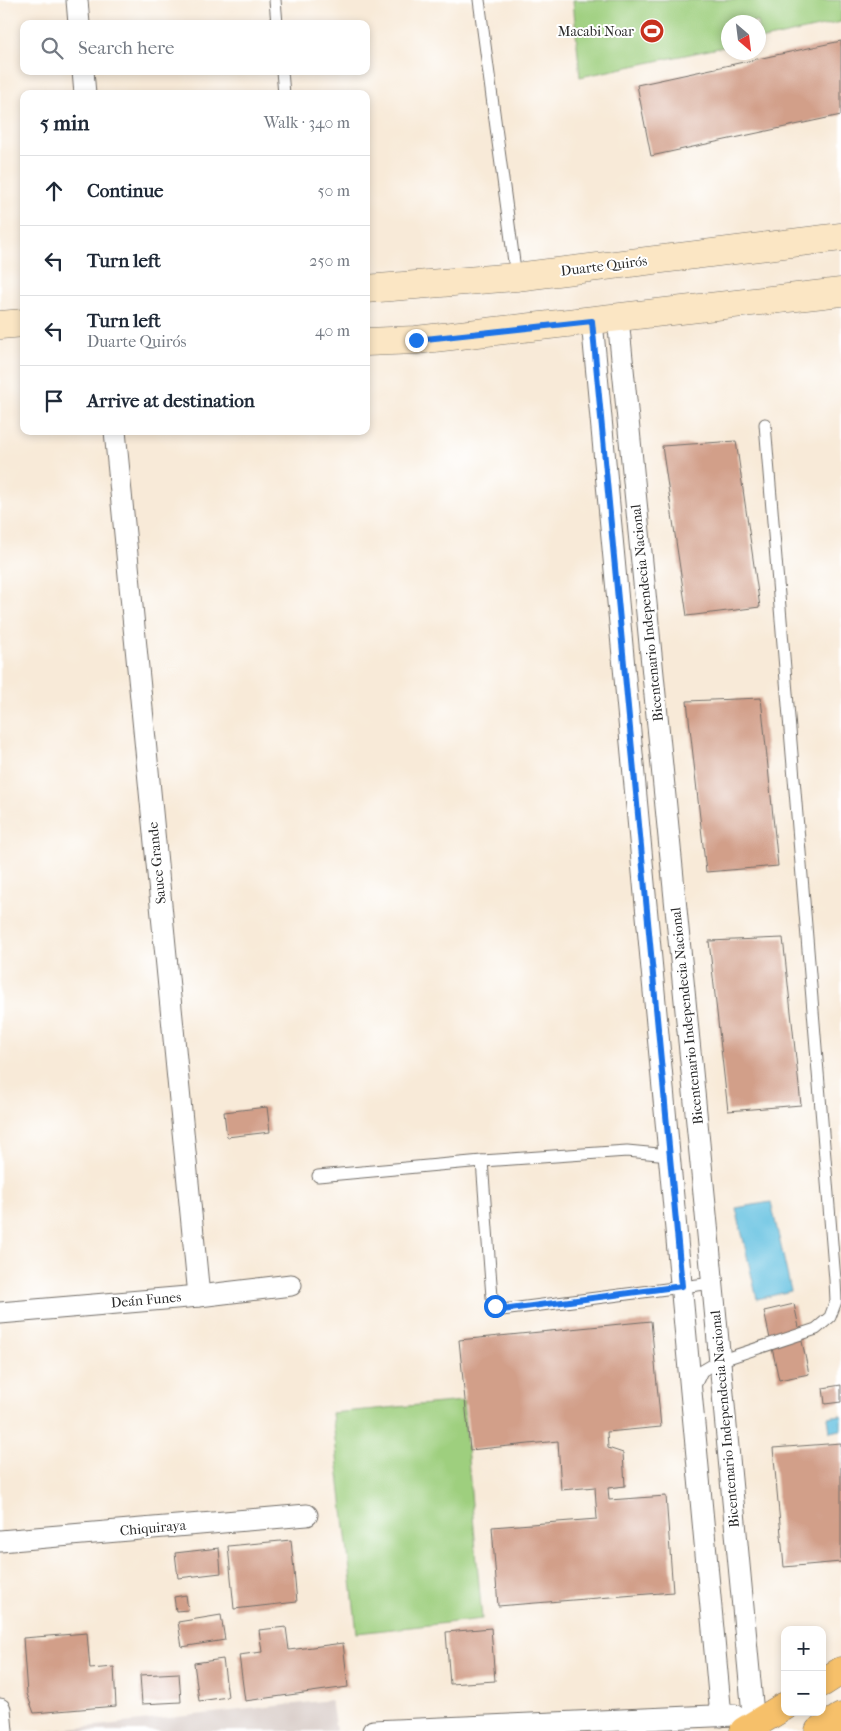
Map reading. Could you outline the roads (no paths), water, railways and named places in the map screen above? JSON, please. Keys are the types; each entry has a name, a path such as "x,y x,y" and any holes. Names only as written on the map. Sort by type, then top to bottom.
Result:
{"main road":[{"name":"Duarte Quirós","path":"370,289 516,277 841,238"},
{"path":"370,342 416,340 841,292"},
{"path":"0,325 20,323"},
{"path":"826,1680 841,1671"},
{"path":"819,1731 841,1717"}],"street":[{"path":"77,0 79,20"},
{"path":"83,75 85,90"},
{"name":"Bicentenario Independecia Nacional","path":"605,319 670,1155 721,1716"},
{"name":"Bicentenario Independecia Nacional","path":"605,319 709,1245 719,1361 763,1716"},
{"name":"Sauce Grande","path":"114,435 199,1296"},
{"path":"670,1155 709,1245"},
{"name":"Deán Funes","path":"0,1313 199,1296 291,1285"},
{"name":"Chiquiraya","path":"0,1541 307,1515"},
{"path":"0,1709 2,1731"},
{"path":"373,1731 721,1716 763,1716"}],"lane":[{"path":"275,0 278,20"},
{"path":"478,0 516,277"},
{"path":"282,75 284,90"},
{"path":"691,1394 702,1371 719,1361 816,1329 830,1317 836,1301 764,424"},
{"path":"318,1176 482,1161 627,1151 670,1155"},
{"path":"482,1161 492,1297 495,1306 502,1310 713,1283"}],"water":[{"path":"771,1202 791,1291 757,1299 736,1208"},
{"path":"841,1415 841,1430 830,1432 828,1417"}],"place":[{"name":"Macabi Noar","path":"652,31"}]}
